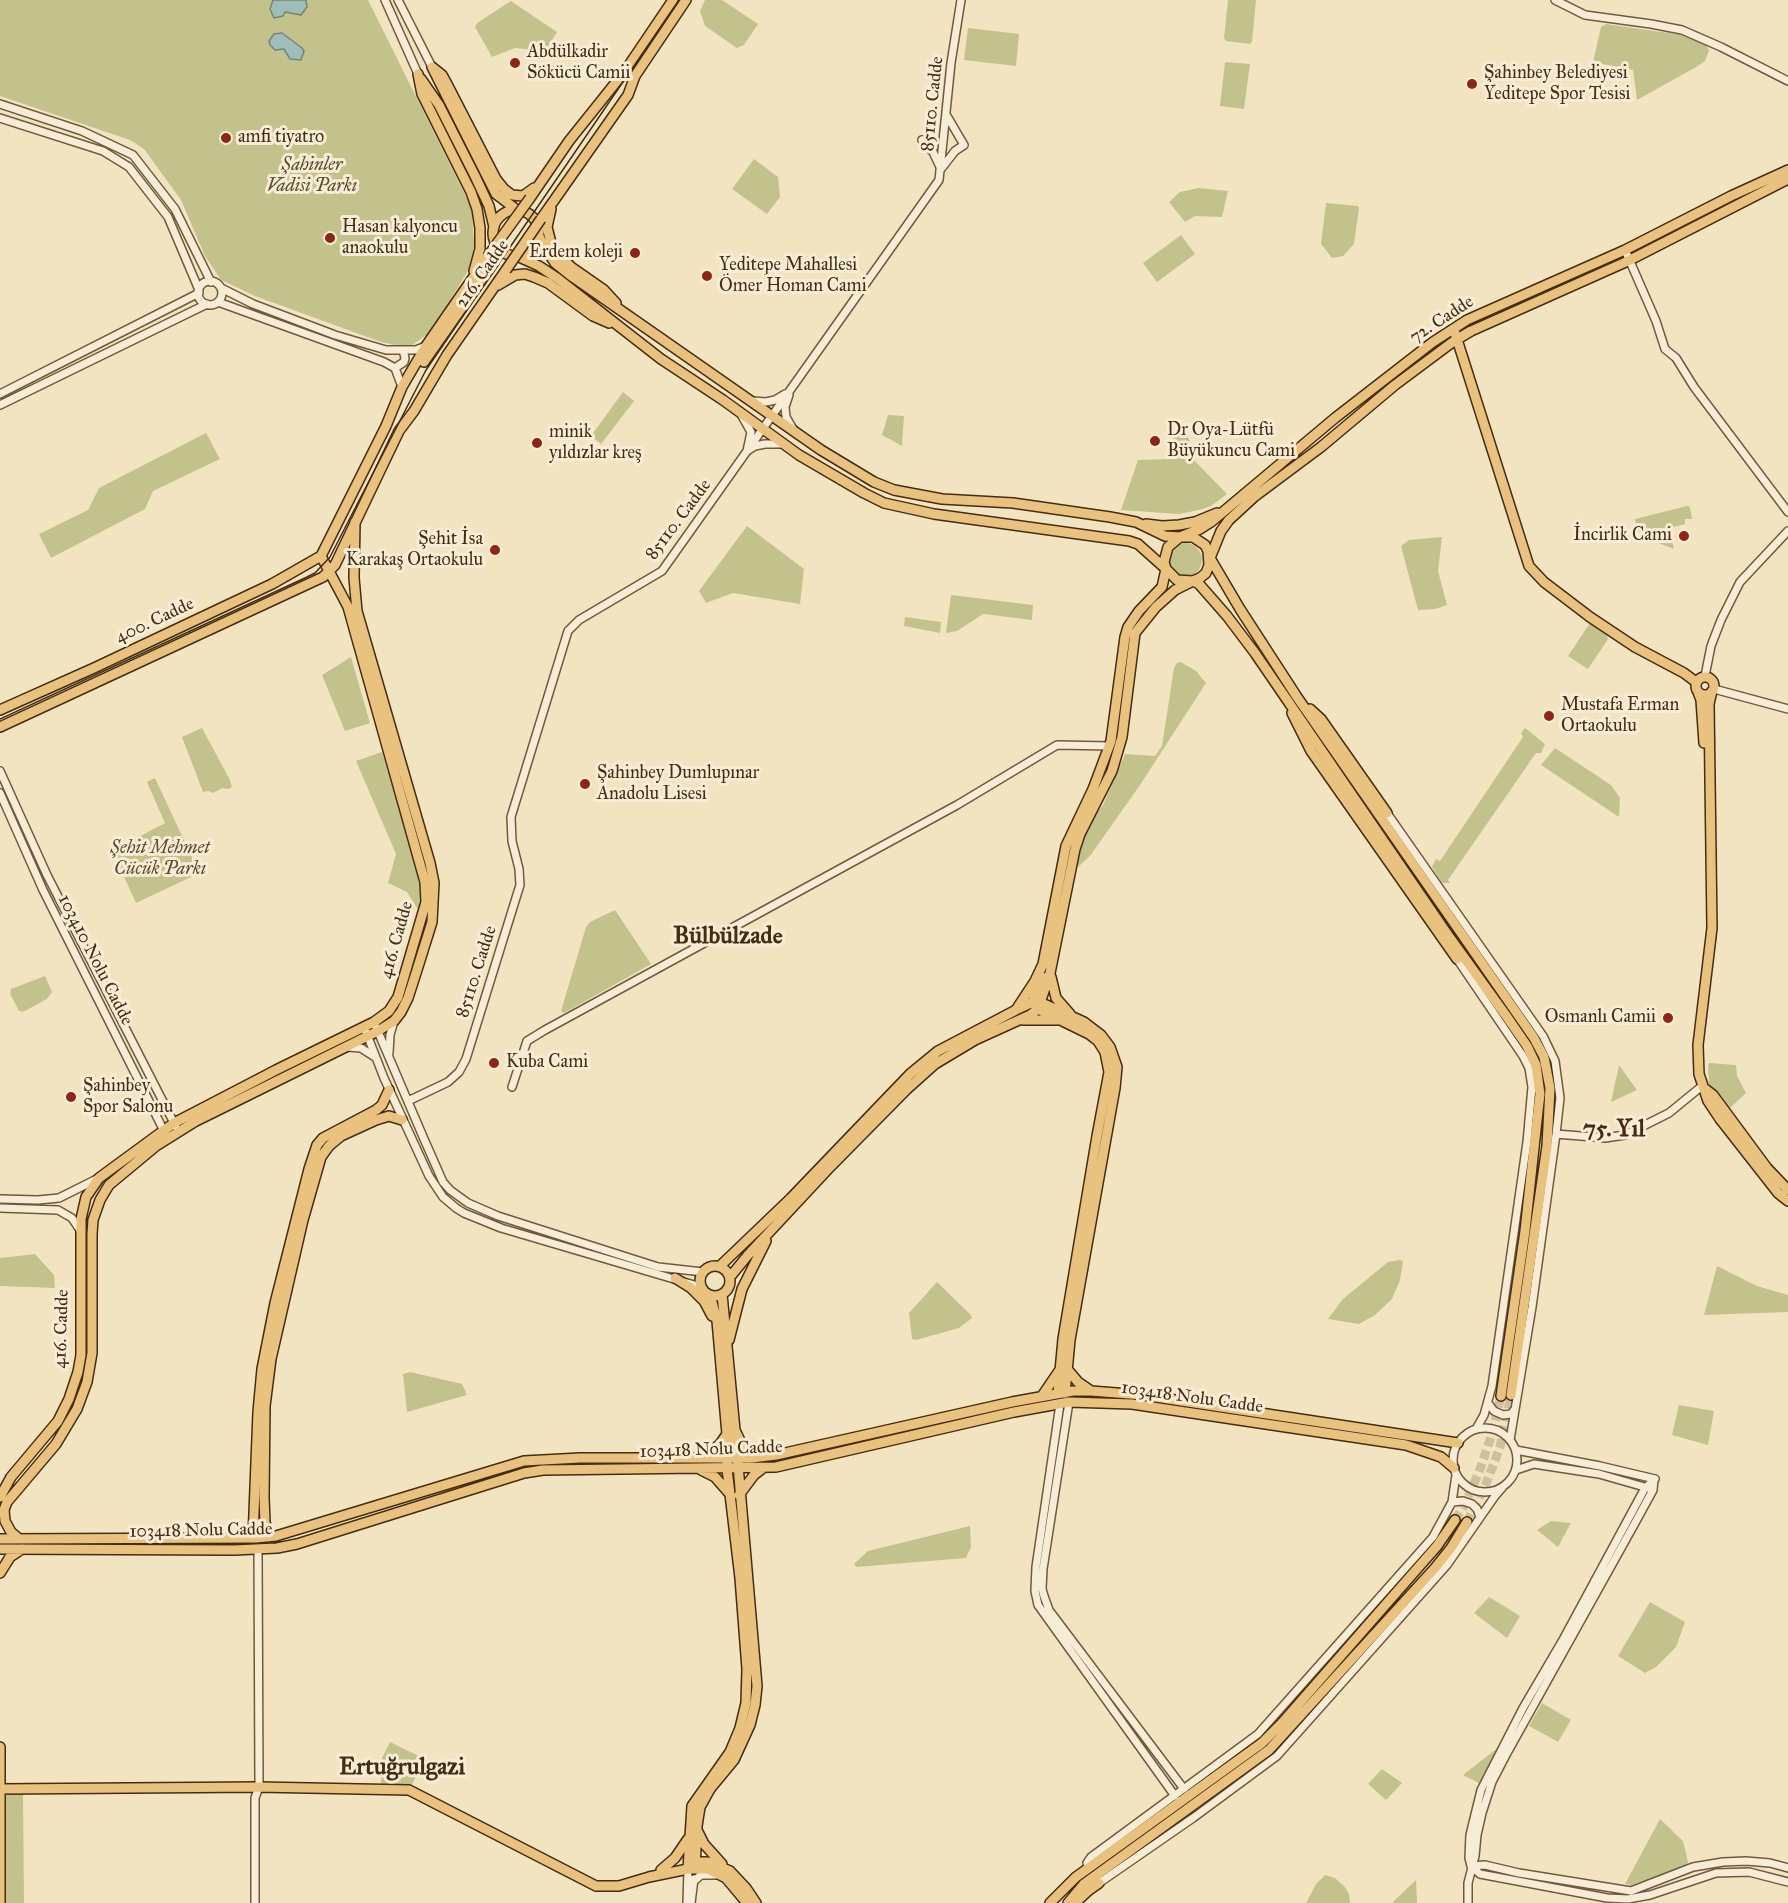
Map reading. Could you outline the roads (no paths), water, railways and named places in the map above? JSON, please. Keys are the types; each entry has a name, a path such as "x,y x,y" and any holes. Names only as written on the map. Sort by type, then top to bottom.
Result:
{"main road":[{"name":"216. Cadde","path":"321,555 386,426 402,387 426,346 569,141 625,71 673,0"},
{"name":"216. Cadde","path":"323,575 336,565 399,431 414,411 447,355 539,220 628,95 635,76 686,0"},
{"path":"432,67 442,75 496,179 504,189 512,195 523,195 541,183"},
{"path":"432,67 496,194 539,220"},
{"path":"494,226 501,215 520,210 535,200 625,71"},
{"path":"386,426 436,343 494,262 497,250 489,206 439,105 418,74"},
{"path":"418,74 422,94 471,192 477,209 480,249 471,279"},
{"path":"399,431 450,340 501,269 515,256 529,253 534,248 539,236 539,220 635,76"},
{"name":"72. Cadde","path":"1180,537 1205,526 1335,418 1453,328 1477,315 1624,250 1788,170"},
{"path":"710,1295 722,1294 729,1287 730,1277 748,1255 906,1090 935,1064 975,1040 1017,1020 1038,1005 1050,973 1075,849 1080,834 1112,771 1122,737 1134,633 1175,590 1206,573 1210,558 1225,526 1254,497 1457,339 1628,261 1788,179"},
{"path":"554,199 547,227 552,247 571,267 603,290 626,314"},
{"path":"539,236 555,263 599,297 796,433 874,482 894,490 942,499 1034,506 1162,526 1195,522 1225,509"},
{"path":"495,243 504,252 539,266 558,279 661,359 784,444 838,480 884,503 934,514 1130,541 1138,544 1177,580 1193,581 1209,594 1279,687 1450,938 1527,1046 1536,1065 1540,1094 1539,1111 1506,1396 1547,1146 1550,1088 1544,1057 1534,1038 1297,697 1240,609 1210,558 1205,545 1200,540 1186,536 1165,536 1136,522"},
{"path":"493,288 515,275 525,274 548,283 593,316 616,326"},
{"path":"1453,328 1529,566 1544,582 1590,617 1635,647 1684,673 1696,682"},
{"path":"355,522 354,578 357,611 430,863 434,884 434,906 429,933 408,999 394,1020 376,1026"},
{"path":"1038,1005 1043,964 1066,846 1110,746 1128,627 1139,611 1162,587 1168,547 1180,537"},
{"name":"416. Cadde","path":"0,1497 11,1477 58,1421 69,1399 78,1372 81,1355 80,1230 86,1197 99,1178 174,1123 276,1070 376,1026 398,997 426,903 426,882 348,607 340,588 323,575 321,555"},
{"name":"400. Cadde","path":"0,710 272,584 321,555"},
{"path":"323,575 340,588"},
{"name":"400. Cadde","path":"0,727 323,575"},
{"path":"1698,1045 1712,928 1709,704 1713,681 1705,676 1699,678 1695,688 1698,692 1703,722 1706,829 1706,929 1698,1013 1698,1045 1698,1061 1702,1086 1708,1101 1778,1193 1788,1201"},
{"path":"1279,687 1311,751 1457,959"},
{"path":"1698,692 1705,695 1713,690"},
{"path":"1297,697 1321,719 1387,813"},
{"path":"0,736 14,720"},
{"path":"1016,1010 1043,964"},
{"path":"1050,973 1056,998 1070,1020"},
{"path":"720,1266 791,1198 910,1074 938,1051 1016,1010 1038,1005 1070,1020"},
{"path":"1017,1020 1045,1019 1084,1022 1101,1035 1110,1047 1117,1066 1115,1088 1064,1369 1063,1398"},
{"path":"0,1523 12,1496 56,1444 78,1408 83,1395 92,1353 93,1220 100,1200 110,1185 168,1138 196,1121 341,1048 366,1031"},
{"path":"1702,1086 1713,1095 1767,1168 1788,1190"},
{"path":"253,1538 262,1369 275,1304 309,1169 317,1145 323,1138 371,1113 382,1104 389,1090"},
{"path":"382,1104 388,1110 389,1116"},
{"path":"268,1537 264,1522 264,1498 266,1406 271,1359 304,1214 321,1157 328,1146 340,1136 389,1116 402,1120"},
{"path":"727,1360 730,1332 742,1289 773,1230"},
{"path":"730,1277 720,1266 710,1266 703,1272 700,1282 701,1287 710,1295 717,1328 731,1432 742,1445 758,1457"},
{"path":"675,1278 691,1288 704,1301 717,1328"},
{"path":"692,1866 703,1799 734,1760 750,1725 757,1686 732,1469 733,1402 722,1294"},
{"path":"1064,1369 1091,1390"},
{"path":"1042,1396 1064,1369"},
{"path":"0,1539 268,1537 304,1529 524,1461 571,1458 776,1455 1042,1396 1063,1398 1091,1390 1142,1395 1458,1443"},
{"name":"103418 Nolu Cadde","path":"0,1549 258,1550 297,1544 524,1473 543,1470 764,1468 803,1462 1014,1412 1063,1398 1132,1404 1406,1445 1441,1456 1455,1472"},
{"path":"705,1457 731,1432"},
{"path":"735,1494 754,1474 764,1468"},
{"path":"692,1866 689,1837 692,1806 730,1752 740,1728 746,1703 747,1669 735,1494 715,1477 698,1469"},
{"path":"4,1510 6,1525 18,1538"},
{"path":"1077,1876 1262,1743 1437,1546 1455,1520"},
{"path":"1068,1903 1084,1884 1269,1750 1435,1568 1467,1522"},
{"path":"0,1573 10,1557 23,1548"},
{"path":"0,1747 0,1903"},
{"path":"1,1789 259,1787 409,1790 596,1886 619,1886 692,1866"},
{"path":"697,1826 704,1844 747,1903"},
{"path":"649,1877 675,1858 689,1837"},
{"path":"1050,1903 1087,1863"},
{"path":"661,1870 692,1866 728,1875 746,1888 756,1903"},
{"path":"1075,1903 1099,1883"}],"street":[{"path":"385,0 418,74"},
{"path":"398,0 432,67"},
{"name":"85110. Cadde","path":"408,1101 448,1082 459,1072 466,1059 520,885 519,869 512,841 511,817 568,631 579,620 662,571 939,180 951,63 961,0"},
{"path":"1555,0 1585,15 1682,30 1788,81"},
{"path":"0,104 82,131 134,155 175,209 211,282"},
{"path":"922,140 933,152 941,169 955,151 963,145 947,116"},
{"path":"0,118 103,151 129,167 168,217 194,275 200,298 207,304"},
{"path":"1624,250 1656,321 1665,349 1676,358 1694,387 1788,512"},
{"path":"186,299 193,287 194,275"},
{"path":"0,394 186,299 199,291 202,285 216,283 222,294 218,302"},
{"path":"220,288 253,304 335,335 386,350 416,350 426,346"},
{"path":"0,405 207,304 218,302 384,362 395,369 402,387"},
{"path":"395,369 404,362 403,350"},
{"path":"751,401 775,400 790,390"},
{"path":"790,390 785,407 786,417 796,433"},
{"path":"737,410 751,432 747,452"},
{"path":"747,452 755,446 784,444"},
{"path":"1705,676 1711,646 1740,582 1788,531"},
{"path":"1713,690 1788,710"},
{"path":"512,1087 527,1041 545,1030 957,805 1057,745 1110,746"},
{"path":"0,771 47,875 179,1132"},
{"name":"103410 Nolu Cadde","path":"0,793 43,890 168,1138"},
{"path":"1387,813 1487,955 1549,1048 1555,1061 1560,1098 1556,1134 1532,1307 1510,1440"},
{"path":"1457,959 1523,1056 1529,1068 1532,1087 1532,1104 1492,1386 1484,1415 1476,1429"},
{"path":"389,1056 390,1035 394,1020"},
{"path":"376,1026 443,1182 450,1191 468,1203 498,1216 658,1267 703,1272"},
{"path":"366,1031 402,1120 429,1176 443,1197 464,1213 501,1228 701,1287"},
{"path":"341,1048 361,1048 377,1059"},
{"path":"1556,1134 1605,1138 1624,1135 1669,1113 1702,1086"},
{"path":"147,1097 157,1092"},
{"name":"416. Cadde","path":"0,1199 58,1198 99,1178"},
{"path":"0,1208 58,1210 72,1218 80,1230"},
{"path":"1063,1398 1042,1579 1044,1596 1049,1610 1184,1789"},
{"path":"1063,1398 1036,1570 1035,1591 1038,1605 1174,1797"},
{"path":"1488,1403 1494,1411 1503,1415 1511,1414 1516,1409"},
{"path":"1087,1863 1091,1857 1258,1734 1433,1537 1452,1502 1454,1455 1458,1443 1468,1433 1476,1429 1487,1428 1499,1431 1510,1440 1516,1450 1516,1470 1511,1480 1480,1517 1447,1565 1277,1756 1099,1883"},
{"path":"1468,1903 1471,1866 1485,1802 1507,1752 1654,1479 1516,1450"},
{"path":"1516,1470 1534,1464 1599,1474 1649,1489"},
{"path":"1455,1472 1465,1485 1477,1491 1490,1492 1502,1488"},
{"path":"1452,1502 1463,1501 1472,1504 1480,1517"},
{"path":"255,1903 255,1798 259,1787 258,1550"},
{"path":"1471,1866 1485,1865 1519,1873 1631,1891 1693,1867 1723,1862 1754,1861 1788,1868"},
{"path":"689,1903 694,1881 692,1866"},
{"path":"689,1903 692,1866"},
{"path":"1471,1866 1480,1874 1607,1899 1628,1899 1650,1895 1716,1873 1749,1872 1788,1882"},
{"path":"694,1881 705,1874 728,1875"}],"water":[{"path":"273,0 306,0 307,7 301,15 285,12 283,16 274,18 270,9"},
{"path":"282,33 302,48 304,51 301,60 290,59 284,49 275,50 270,45 269,41 274,34"}],"tunnel":[{"path":"1467,1522 1486,1484 1500,1447 1511,1395"},
{"path":"1455,1520 1479,1472 1492,1434 1501,1396"}],"tram line":[{"path":"0,719 315,573 330,557 426,370 679,0"}],"place":[{"name":"Abdülkadir Sökücü Camii","path":"515,63"},
{"name":"Şahinbey Belediyesi Yeditepe Spor Tesisi","path":"1472,84"},
{"name":"amfi tiyatro","path":"226,138"},
{"name":"Hasan kalyoncu anaokulu","path":"330,238"},
{"name":"Erdem koleji","path":"635,253"},
{"name":"Yeditepe Mahallesi Ömer Homan Cami","path":"707,276"},
{"name":"Dr Oya-Lütfü Büyükuncu Cami","path":"1155,441"},
{"name":"minik yıldızlar kreş","path":"537,443"},
{"name":"İncirlik Cami","path":"1684,536"},
{"name":"Şehit İsa Karakaş Ortaokulu","path":"495,550"},
{"name":"Mustafa Erman Ortaokulu","path":"1549,716"},
{"name":"Şahinbey Dumlupınar Anadolu Lisesi","path":"585,784"},
{"name":"Osmanlı Camii","path":"1668,1018"},
{"name":"Kuba Cami","path":"494,1063"},
{"name":"Şahinbey Spor Salonu","path":"71,1097"}],"district":[{"name":"Bülbülzade","path":"728,937"},
{"name":"75. Yıl","path":"1614,1130"},
{"name":"Ertuğrulgazi","path":"402,1768"}],"park label":[{"name":"Şahinler Vadisi Parkı","path":"312,176"},
{"name":"Şehit Mehmet Cücük Parkı","path":"160,859"}]}
